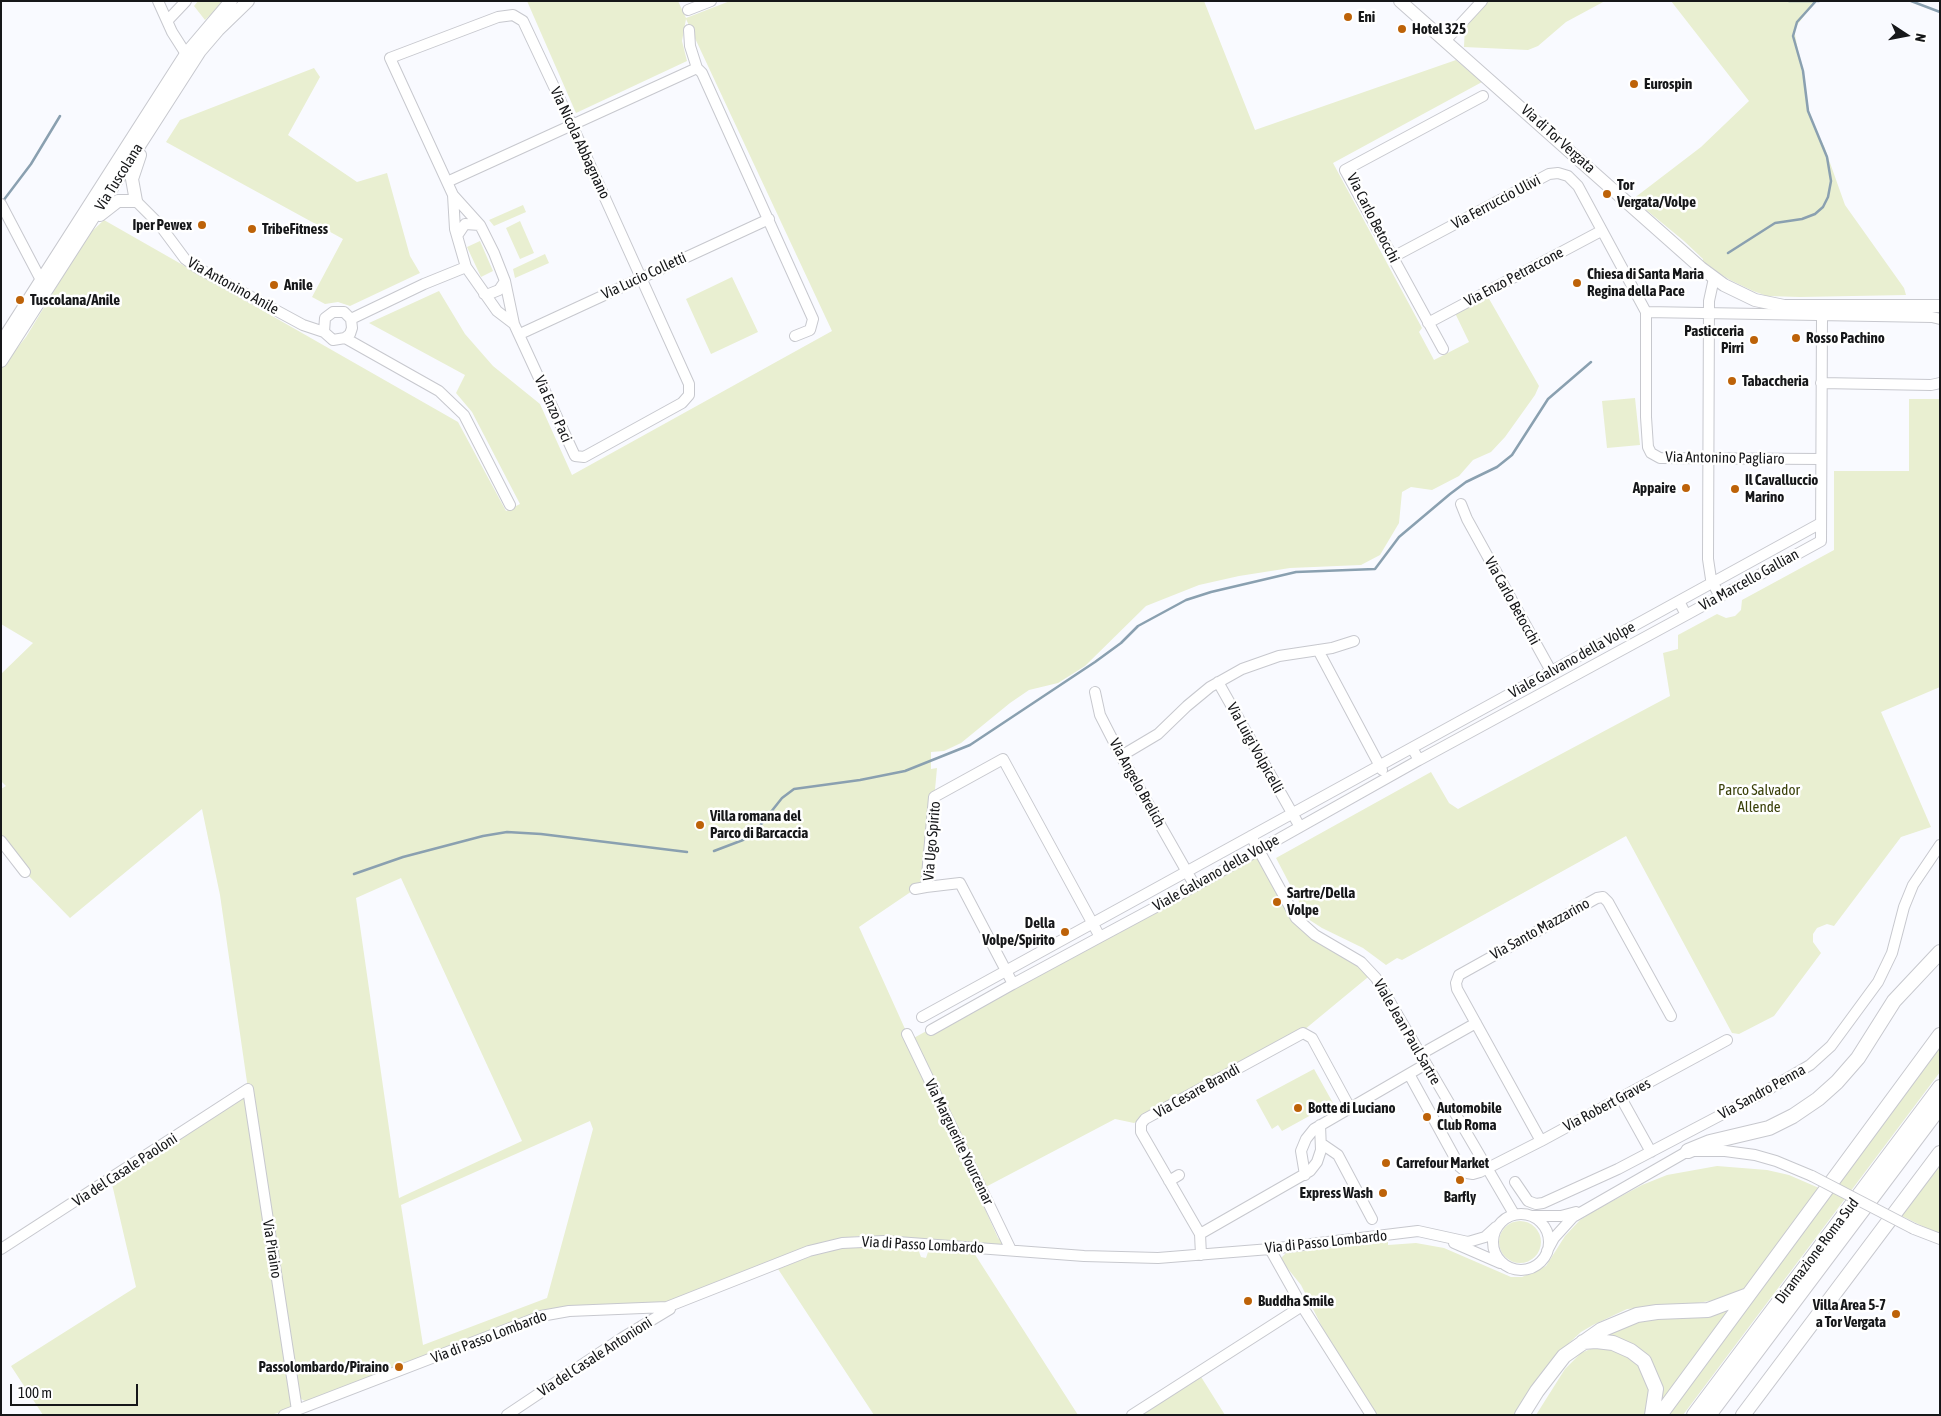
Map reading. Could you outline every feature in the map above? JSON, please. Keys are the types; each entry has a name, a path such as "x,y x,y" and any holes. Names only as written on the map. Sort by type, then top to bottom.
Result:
{"highway":[{"path":"1688,1151 1710,1142 1769,1128 1793,1116 1818,1099 1838,1082 1858,1058 1894,1001 1940,952"},
{"path":"1660,1415 1940,1035"},
{"name":"Diramazione Roma Sud","path":"1694,1415 1940,1087"},
{"name":"Diramazione Roma Sud","path":"1709,1415 1940,1107"},
{"path":"1742,1415 1940,1153"},
{"path":"1522,1415 1558,1363 1582,1342 1611,1324 1630,1317 1657,1312 1708,1310 1749,1294"},
{"path":"1582,1342 1596,1341 1613,1344 1631,1351 1644,1361 1656,1389 1652,1415"}],"main road":[{"name":"Via Tuscolana","path":"1,343 115,174 186,54 232,1"},
{"name":"Via Tuscolana","path":"1,361 88,227 115,174 142,141 202,48 248,1"},
{"name":"Via di Tor Vergata","path":"1400,1 1714,278 1755,300 1784,306 1940,306"},
{"path":"136,201 132,176 139,158 142,141"},
{"path":"115,174 136,201"},
{"path":"88,227 115,202 124,200 136,201"}],"street":[{"path":"158,1 172,32 186,54"},
{"path":"168,20 186,1"},
{"path":"688,10 711,1"},
{"path":"1445,41 1482,1"},
{"name":"Via Nicola Abbagnano","path":"390,58 498,17 513,15 523,21 642,277 689,384 688,395"},
{"path":"689,30 690,46 696,68 702,73 813,320 810,330 795,336"},
{"name":"Via Enzo Paci","path":"390,58 453,196 480,225 494,253 505,281 514,324 575,456 584,457 682,403 688,395"},
{"path":"447,182 696,68"},
{"name":"Via Carlo Betocchi","path":"1443,349 1345,170 1483,96"},
{"name":"Via Ferruccio Ulivi","path":"1393,257 1550,174 1558,173 1568,176 1578,186 1646,312"},
{"name":"Via Enzo Paci","path":"453,196 452,211 466,267 496,311 514,324"},
{"name":"Via Antonino Anile","path":"136,201 159,224 184,259 302,325 324,332 333,340 345,338"},
{"path":"1,204 42,282"},
{"name":"Via Lucio Colletti","path":"520,334 769,219"},
{"path":"457,236 466,224 475,223 480,225"},
{"name":"Via Enzo Petraccone","path":"1428,323 1601,231"},
{"path":"351,319 424,284 466,267"},
{"path":"1714,278 1709,313 1708,559 1712,582 1720,596"},
{"path":"484,294 499,290 505,281"},
{"path":"324,332 325,318 333,312 344,312 351,319 351,331 345,338 439,391 464,415 510,505"},
{"path":"1646,312 1932,317 1940,319"},
{"name":"Via Antonino Pagliaro","path":"1646,312 1646,417 1650,452 1660,458 1821,459"},
{"name":"Via Marcello Gallian","path":"1821,523 1679,601 1686,615 1821,541 1822,316"},
{"path":"1822,384 1931,385 1940,383"},
{"name":"Via Carlo Betocchi","path":"1461,504 1467,519 1551,671"},
{"name":"Viale Galvano della Volpe","path":"922,1017 1006,969 1679,601"},
{"name":"Viale Galvano della Volpe","path":"931,1030 1195,886 1419,760 1686,615"},
{"path":"1121,756 1158,734 1194,700 1218,682 1270,658 1336,647 1354,641"},
{"path":"1318,650 1386,779"},
{"name":"Via Luigi Volpicelli","path":"1218,682 1300,827"},
{"name":"Via Angelo Brelich","path":"1095,692 1099,711 1121,756 1195,886"},
{"path":"1412,748 1419,760"},
{"name":"Via Ugo Spirito","path":"1006,969 960,883 921,888 934,797 1003,759 1100,937"},
{"name":"Viale Jean Paul Sartre","path":"1251,836 1296,918 1312,933 1354,957 1373,973 1393,1004 1486,1169 1514,1214"},
{"path":"1,841 25,872"},
{"name":"Via Sandro Penna","path":"1516,1182 1528,1201 1540,1204 1584,1186 1798,1074 1828,1050 1854,1016 1882,974 1894,949 1907,898 1920,874 1940,845"},
{"name":"Via Santo Mazzarino","path":"1541,1141 1456,988 1459,975 1598,897 1608,902 1671,1016"},
{"path":"1006,969 1013,984"},
{"path":"1421,1054 1476,1023"},
{"name":"Via Marguerite Yourcenar","path":"907,1034 1011,1250"},
{"name":"Via Cesare Brandi","path":"1201,1255 1200,1234 1141,1132 1142,1122 1301,1034 1311,1036 1350,1108"},
{"name":"Via Robert Graves","path":"1486,1169 1727,1040"},
{"path":"1305,1175 1301,1160 1302,1147 1308,1135 1320,1125 1426,1064"},
{"path":"1409,1074 1462,1170 1473,1174 1486,1169"},
{"name":"Via del Casale Paoloni","path":"1,1249 248,1089"},
{"name":"Via Piraino","path":"248,1089 297,1410"},
{"path":"1621,1098 1651,1152"},
{"path":"1200,1234 1305,1175 1316,1164 1322,1144 1320,1125"},
{"path":"1322,1144 1338,1155 1372,1219"},
{"path":"1584,1209 1561,1216 1514,1214 1506,1218 1496,1228 1492,1240 1493,1250 1504,1265 1518,1270 1532,1268 1543,1259 1565,1224 1584,1209 1688,1151 1725,1151 1755,1155 1776,1161 1812,1176 1914,1228 1940,1239"},
{"path":"1169,1181 1179,1175"},
{"path":"1532,1216 1543,1224 1547,1232 1547,1251"},
{"name":"Via di Passo Lombardo","path":"284,1415 546,1314 569,1311 657,1308 684,1302 809,1251 832,1244 877,1241 1120,1258 1201,1255 1270,1249 1418,1231 1462,1241 1474,1241 1485,1237 1496,1228"},
{"name":"Via di Passo Lombardo","path":"1440,1236 1504,1265"},
{"path":"1270,1249 1302,1306 1371,1415"},
{"name":"Via del Casale Antonioni","path":"507,1415 622,1338 684,1302"},
{"path":"1132,1415 1302,1306"}],"green space":[{"path":"198,1 225,1 205,20 194,6"},
{"path":"527,1 678,1 686,18 730,1 1204,1 1255,130 1456,60 1482,82 1333,163 1422,328 1419,332 1434,360 1469,342 1455,313 1488,297 1539,386 1535,395 1505,437 1491,452 1473,460 1459,476 1432,490 1411,487 1402,492 1399,523 1380,555 1361,565 1290,568 1239,576 1199,585 1146,606 1085,666 1058,683 1029,690 961,743 944,751 931,752 931,769 937,768 926,887 915,889 859,927 910,1040 1259,850 1296,918 1373,973 1304,1030 1134,1123 1115,1119 978,1191 987,1205 984,1207 998,1238 1001,1240 1002,1246 861,1236 843,1238 670,1302 571,1306 307,1402 299,1398 248,1089 220,895 202,809 70,918 25,872 1,841 1,789 6,786 1,781 1,674 33,643 1,624 1,368 26,337 88,235 104,220 458,422 506,511 520,504 472,412 456,393 465,375 369,323 439,291 465,334 493,366 540,404 572,475 832,331 686,19 682,41 687,61 576,113","holes":["401,878 522,1141 399,1198 356,898","590,1121 593,1129 547,1298 423,1345 401,1205"]},
{"path":"1485,1 1605,1 1566,22 1538,46 1528,50 1464,47 1465,25"},
{"path":"1671,1 1819,1 1815,2 1794,29 1811,121 1824,146 1845,205 1904,288 1906,295 1767,296 1730,280 1703,263 1703,259 1684,241 1633,199 1701,147 1749,101"},
{"path":"314,68 320,77 288,135 357,182 387,173 410,256 420,273 350,306 338,302 325,304 312,297 343,239 166,142 180,120"},
{"path":"523,205 526,212 494,226 489,220"},
{"path":"520,221 534,253 520,259 506,228"},
{"path":"480,241 493,271 481,277 467,247"},
{"path":"545,254 549,263 515,278 513,269"},
{"path":"732,277 758,332 711,354 686,299"},
{"path":"1635,398 1640,445 1607,448 1602,401"},
{"name":"Parco Salvador Allende","path":"1909,399 1940,399 1940,687 1881,712 1931,827 1901,837 1834,926 1827,924 1817,928 1813,934 1813,942 1821,953 1774,1016 1739,1034 1732,1033 1626,836 1402,960 1397,958 1386,965 1363,948 1308,919 1276,858 1431,772 1449,803 1458,809 1670,696 1663,653 1678,649 1678,635 1717,614 1726,618 1735,616 1741,610 1742,600 1834,550 1834,471 1909,471"},
{"path":"1940,1047 1940,1072 1683,1415 1667,1415"},
{"path":"1314,1069 1333,1103 1282,1131 1278,1125 1272,1129 1256,1100"},
{"path":"245,1097 293,1408 271,1415 43,1415 11,1366 136,1287 112,1184"},
{"path":"1940,1162 1940,1235 1900,1215"},
{"path":"1717,1166 1767,1170 1789,1175 1819,1188 1744,1289 1716,1300 1627,1309 1593,1325 1581,1332 1567,1345 1519,1415 1376,1415 1327,1337 1301,1285 1280,1259 1286,1253 1388,1242 1388,1245 1416,1243 1444,1248 1511,1277 1522,1277 1546,1266 1565,1236 1580,1220 1594,1211 1642,1185 1667,1175"},
{"path":"1524,1221 1532,1224 1538,1230 1541,1242 1538,1254 1532,1260 1516,1263 1508,1260 1502,1254 1499,1238 1502,1230 1508,1224"},
{"path":"867,1245 918,1249 921,1257 926,1258 929,1249 974,1253 1078,1415 874,1415 778,1269 827,1250"},
{"path":"1730,1309 1660,1403 1660,1384 1651,1361 1603,1337 1616,1329 1643,1320 1667,1317 1704,1318"},
{"path":"1595,1347 1609,1347 1636,1359 1651,1384 1646,1415 1536,1415 1565,1369 1581,1353"},
{"path":"1198,1372 1225,1415 1132,1415"}],"waterway":[{"path":"1789,1 1819,1"},
{"path":"1911,1 1940,12"},
{"path":"1728,253 1775,223 1802,219 1815,214 1823,207 1828,197 1831,181 1827,157 1808,111 1803,71 1793,36 1797,22 1815,2"},
{"path":"3,201 31,164 60,116"},
{"path":"714,851 743,840 755,832 782,798 794,789 860,780 905,771 970,745 1095,662 1121,643 1138,626 1186,600 1211,592 1296,572 1375,569 1399,537 1450,494 1466,482 1497,467 1512,455 1548,399 1591,362"},
{"path":"354,874 403,857 483,836 507,832 541,834 687,852"}],"place":[{"name":"Eni","path":"1348,17"},
{"name":"Hotel 325","path":"1402,29"},
{"name":"Eurospin","path":"1634,84"},
{"name":"Tor Vergata/Volpe","path":"1607,194"},
{"name":"Iper Pewex","path":"202,225"},
{"name":"TribeFitness","path":"252,229"},
{"name":"Chiesa di Santa Maria Regina della Pace","path":"1577,283"},
{"name":"Anile","path":"274,285"},
{"name":"Tuscolana/Anile","path":"20,300"},
{"name":"Rosso Pachino","path":"1796,338"},
{"name":"Pasticceria Pirri","path":"1754,340"},
{"name":"Tabaccheria","path":"1732,381"},
{"name":"Appaire","path":"1686,488"},
{"name":"Il Cavalluccio Marino","path":"1735,489"},
{"name":"Villa romana del Parco di Barcaccia","path":"700,825"},
{"name":"Sartre/Della Volpe","path":"1277,902"},
{"name":"Della Volpe/Spirito","path":"1065,932"},
{"name":"Botte di Luciano","path":"1298,1108"},
{"name":"Automobile Club Roma","path":"1427,1117"},
{"name":"Carrefour Market","path":"1386,1163"},
{"name":"Barfly","path":"1460,1180"},
{"name":"Express Wash","path":"1383,1193"},
{"name":"Buddha Smile","path":"1248,1301"},
{"name":"Villa Area 5-7 a Tor Vergata","path":"1896,1314"},
{"name":"Passolombardo/Piraino","path":"399,1367"}]}
